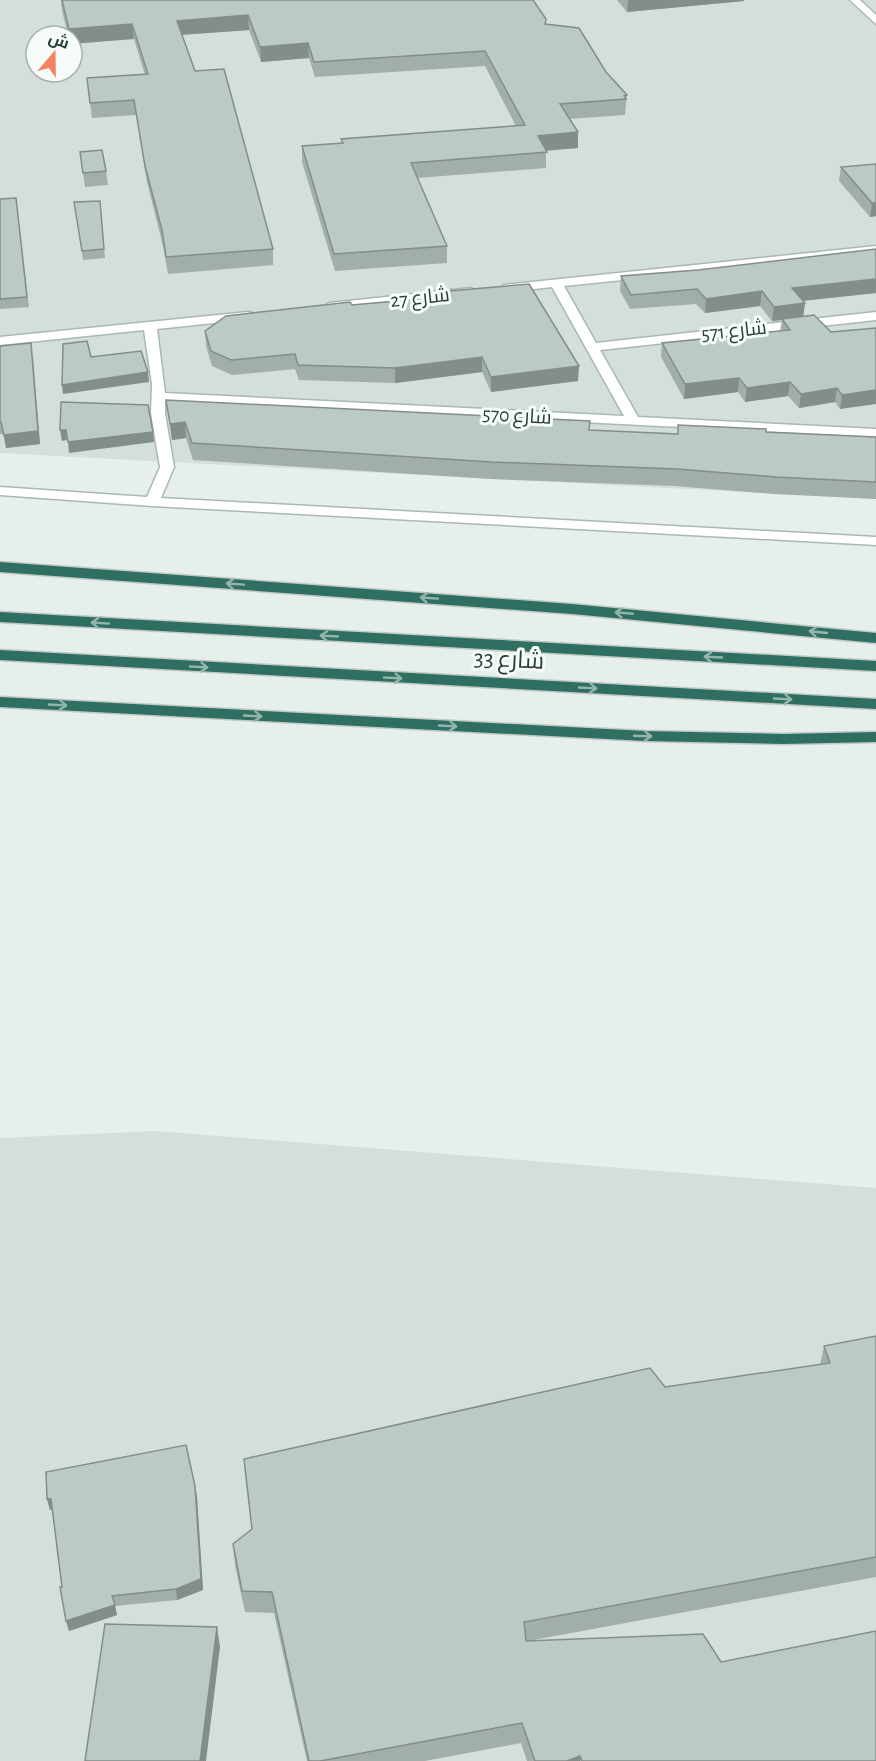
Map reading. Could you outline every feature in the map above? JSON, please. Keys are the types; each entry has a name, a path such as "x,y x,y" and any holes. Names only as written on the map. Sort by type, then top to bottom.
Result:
{"highway":[{"path":"0,567 562,608 876,638"},
{"name":"شارع 33","path":"0,617 876,666"},
{"name":"شارع 33","path":"0,655 876,704"},
{"path":"0,702 645,736 772,739 876,737"}],"street":[{"path":"855,0 876,21"},
{"name":"شارع 27","path":"321,308 876,250"},
{"path":"556,284 634,422"},
{"path":"0,340 264,314"},
{"name":"شارع 571","path":"592,347 876,316"},
{"path":"150,326 159,384 158,413 167,467 152,502"},
{"name":"شارع 570","path":"159,398 876,433"},
{"path":"0,491 152,502 876,541"}],"shaded area":[{"path":"0,0 876,0 876,499 0,453"},
{"path":"155,1131 876,1188 876,1761 0,1761 0,1138"}],"building":[{"path":"62,0 533,0 546,19 545,24 579,28 606,72 627,95 624,96 626,99 560,104 578,132 538,136 547,152 411,163 447,246 334,254 302,146 343,143 341,139 525,125 485,51 314,62 308,43 260,47 248,15 177,21 195,71 224,69 273,249 166,257 162,230 145,166 134,100 90,103 87,78 148,74 132,24 84,28 84,24 68,24"},
{"path":"102,150 106,171 83,173 80,152"},
{"path":"876,164 876,203 872,203 841,167"},
{"path":"16,198 27,297 0,299 0,199"},
{"path":"100,201 104,249 82,251 74,202"},
{"path":"876,249 876,279 792,288 805,303 774,307 762,291 706,299 697,289 631,295 621,276 698,270"},
{"path":"529,284 579,366 491,377 482,357 395,368 298,365 295,354 231,360 211,351 205,331 226,316 350,302 352,305 451,296 449,291"},
{"path":"814,315 831,332 876,328 876,390 842,395 837,388 801,394 790,382 747,388 739,378 685,384 662,343 790,330 782,319"},
{"path":"87,341 91,357 141,351 148,372 62,385 63,344"},
{"path":"31,343 38,431 4,435 0,422 0,346"},
{"path":"166,400 590,421 589,430 678,434 678,425 876,437 876,482 677,469 492,462 192,443 185,422 170,424"},
{"path":"61,402 148,405 153,432 68,442 66,430 60,430"},
{"path":"876,1336 876,1557 524,1622 526,1641 703,1634 721,1662 876,1631 876,1761 582,1761 580,1756 567,1761 535,1761 522,1723 320,1761 309,1761 272,1592 242,1591 233,1544 252,1529 244,1459 650,1368 665,1387 830,1363 824,1346"},
{"path":"186,1445 195,1486 201,1579 176,1589 112,1596 115,1605 66,1621 60,1587 62,1587 51,1499 47,1499 46,1472"},
{"path":"105,1624 217,1627 200,1761 85,1761"}]}
